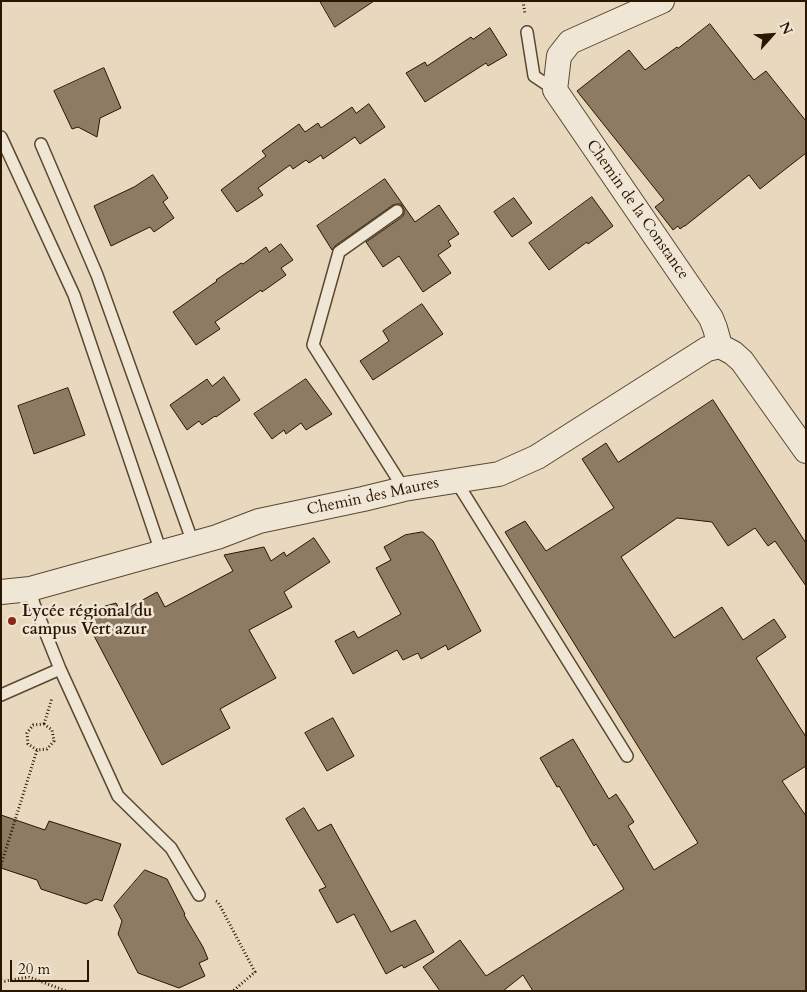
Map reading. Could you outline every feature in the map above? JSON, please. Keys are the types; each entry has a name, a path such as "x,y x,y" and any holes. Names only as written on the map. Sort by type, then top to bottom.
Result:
{"street":[{"path":"555,90 559,56 570,42 662,1"},
{"name":"Chemin de la Constance","path":"555,90 711,318 720,346"},
{"path":"720,346 733,353 742,361 806,451"},
{"name":"Chemin des Maures","path":"1,592 30,589 217,536 259,521 404,489 499,474 537,457 707,349 720,346"}],"lane":[{"path":"526,32 534,76 555,90"},
{"path":"1,137 74,295 162,552"},
{"path":"40,144 97,275 193,542"},
{"path":"397,211 339,252 313,345 404,489"},
{"path":"456,481 627,756"},
{"path":"30,589 34,604 60,669 118,796 171,848 199,895"},
{"path":"1,695 60,669"}],"path":[{"path":"44,724 52,730 54,741 47,749 37,750 28,744 27,733 33,725 44,724"},
{"path":"1,865 37,750"},
{"path":"199,895 218,902 255,972 233,991"},
{"path":"1,980 29,977 66,991"}],"building":[{"path":"320,1 374,1 335,27"},
{"path":"710,24 754,80 766,71 806,121 806,153 760,189 749,175 685,226 680,229 678,226 673,230 655,207 664,200 577,91 629,50 645,70"},
{"path":"490,28 507,55 488,66 486,63 425,102 406,73 425,62 427,66 471,37 473,39"},
{"path":"104,68 121,108 100,118 97,137 78,127 72,129 54,91"},
{"path":"369,104 385,127 360,144 355,137 323,159 321,155 309,163 306,160 293,169 290,165 258,188 263,195 237,212 221,190 266,156 262,151 299,124 305,132 318,123 321,128 352,107 356,113"},
{"path":"153,175 168,198 163,202 174,218 154,232 150,227 111,246 94,206 134,187"},
{"path":"385,179 415,222 439,205 459,234 448,241 451,246 438,255 451,273 423,292 399,256 383,267 366,242 402,217 404,210 401,204 393,205 332,250 317,226"},
{"path":"592,197 613,226 588,244 587,242 549,270 529,243"},
{"path":"514,198 532,223 512,237 494,212"},
{"path":"281,244 293,260 281,268 286,275 215,322 220,329 196,345 173,312 216,280 241,263 243,264 266,247 269,252"},
{"path":"422,304 443,334 373,380 360,361 389,341 383,331"},
{"path":"224,377 240,400 202,425 199,421 187,430 170,405 207,379 212,386"},
{"path":"306,379 332,414 306,430 301,423 286,434 284,430 272,439 254,414"},
{"path":"68,388 85,435 34,454 18,406"},
{"path":"713,400 806,543 806,586 775,541 768,546 755,528 728,546 712,522 677,518 621,557 674,638 722,607 743,640 774,619 786,637 756,658 806,737 806,766 782,781 806,816 806,991 533,991 523,975 503,991 440,991 423,967 460,940 486,976 624,889 596,844 594,846 559,786 557,787 540,758 573,739 609,799 616,794 634,822 628,826 654,870 698,843 505,532 525,521 546,551 614,508 582,459 606,443 618,462"},
{"path":"423,532 433,541 481,631 448,650 446,645 421,659 418,653 403,660 397,650 353,674 335,641 354,631 358,638 401,614 376,568 391,560 384,547 405,535"},
{"path":"314,538 330,562 284,592 292,607 249,630 276,678 220,709 230,728 162,765 82,613 116,603 121,612 157,592 165,607 233,571 224,555 264,547 271,561 284,552 286,556"},
{"path":"333,718 354,756 327,771 305,733"},
{"path":"304,808 318,831 331,824 391,932 415,920 434,952 404,968 402,965 386,974 354,914 337,923 319,890 326,887 286,819"},
{"path":"1,815 45,830 49,821 121,844 102,901 96,899 86,904 41,889 37,880 1,868"},
{"path":"145,870 167,879 208,959 199,963 205,976 179,988 138,973 118,934 122,921 114,906"}],"place":[{"name":"Lycée régional du campus Vert azur","path":"12,621"}]}
